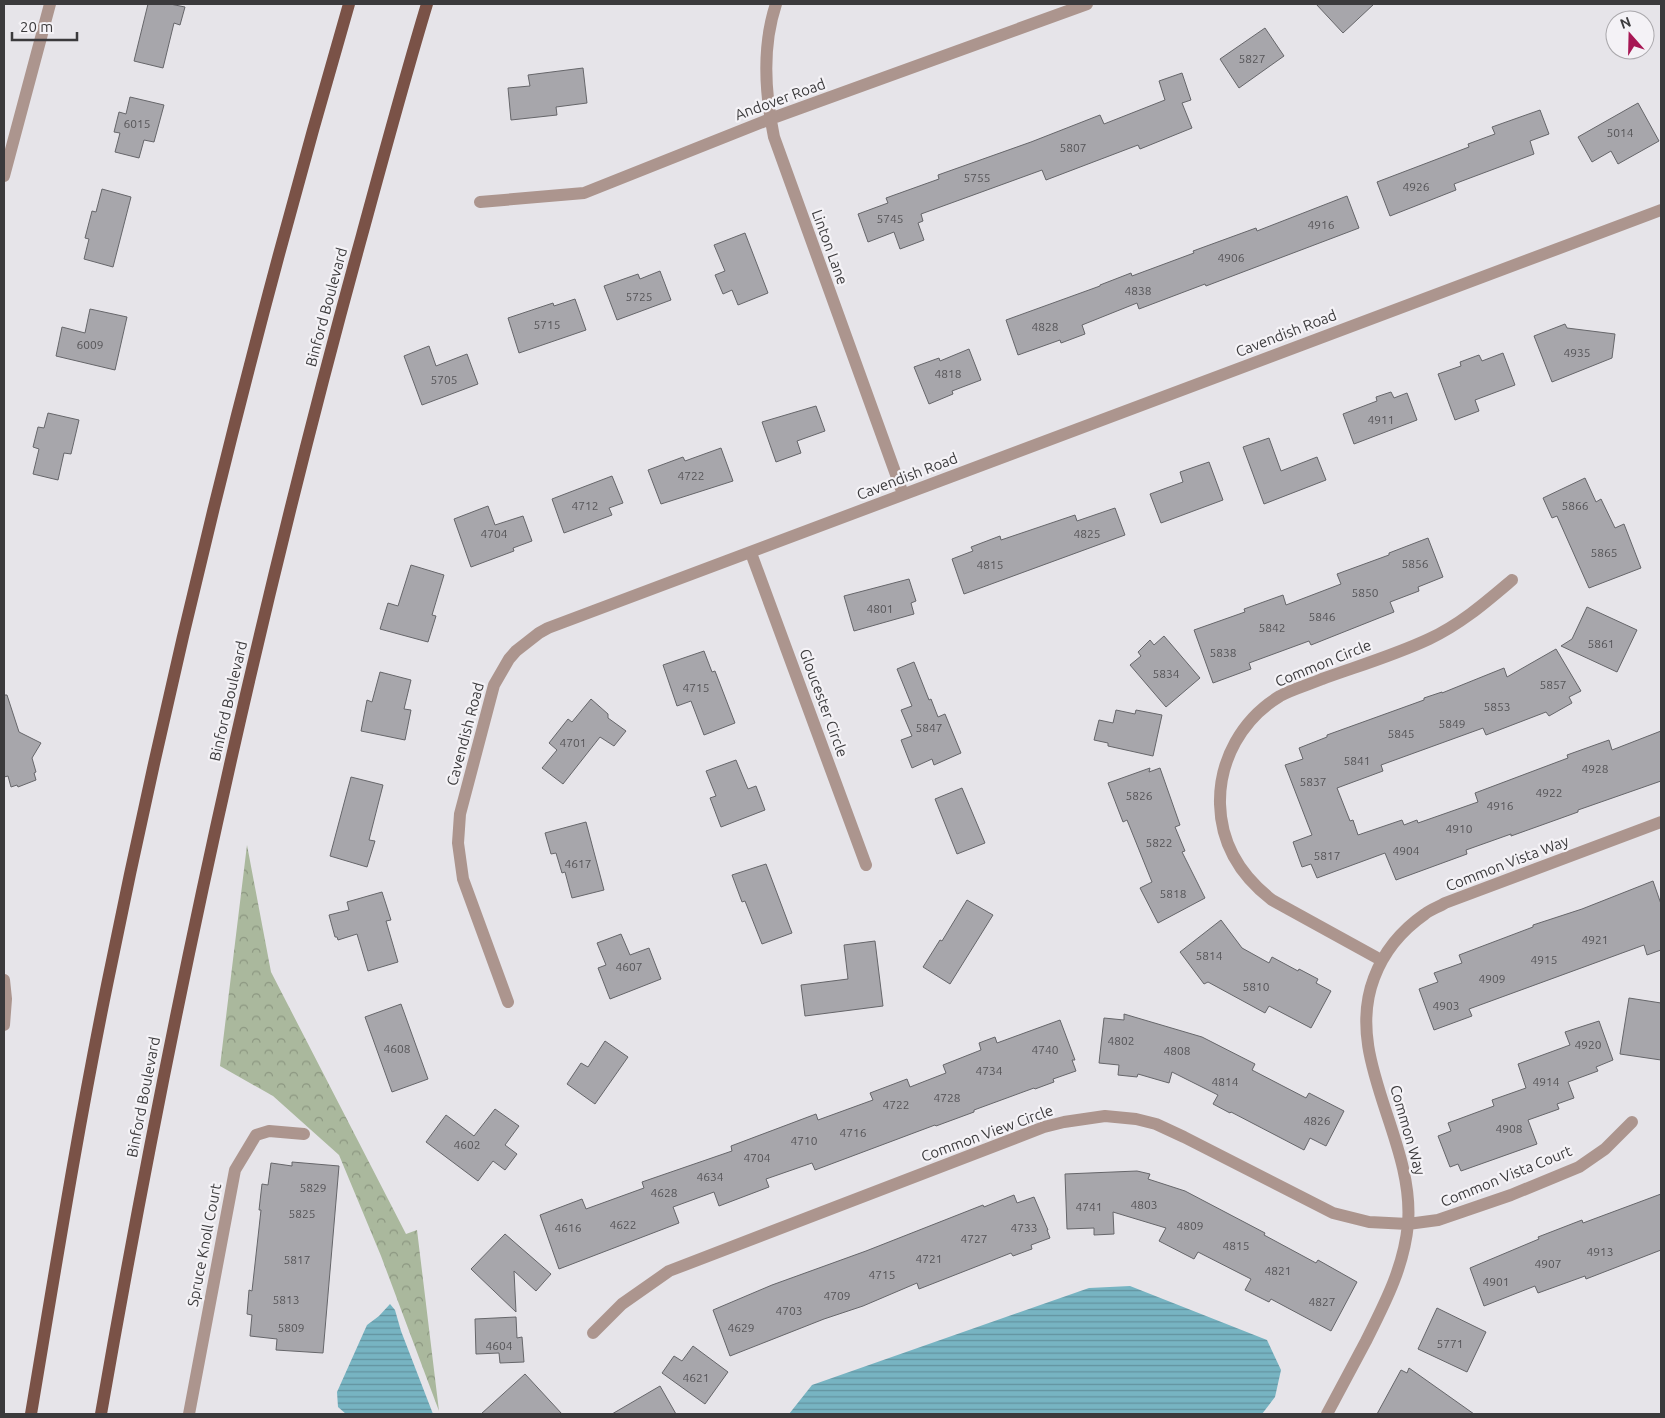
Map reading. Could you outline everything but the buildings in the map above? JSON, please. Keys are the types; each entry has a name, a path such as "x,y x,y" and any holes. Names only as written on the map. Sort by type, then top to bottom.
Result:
{"main road":[{"path":"31,1414 86,1092 150,781 210,519 288,220 349,4"},
{"name":"Binford Boulevard","path":"101,1414 170,1039 243,704 326,368 427,4"}],"street":[{"path":"4,176 50,4"},
{"name":"Linton Lane","path":"776,4 767,53 770,119 781,159 903,494"},
{"name":"Andover Road","path":"480,202 584,193 770,119 1087,4"},
{"name":"Cavendish Road","path":"508,1002 461,871 458,843 460,814 489,700 498,677 516,651 540,633 548,628 751,553 903,494 1661,210"},
{"name":"Gloucester Circle","path":"751,553 866,865"},
{"name":"Common Circle","path":"1381,960 1276,903 1257,888 1243,872 1229,846 1221,818 1220,787 1228,758 1248,722 1279,697 1429,639 1473,614 1512,580"},
{"name":"Common Vista Way","path":"1381,960 1402,934 1426,913 1445,903 1661,822"},
{"name":"Common Way","path":"1327,1414 1388,1298 1404,1251 1408,1224 1404,1168 1367,1041 1368,1000 1381,960"},
{"path":"4,980 6,999 4,1025"},
{"name":"Common View Circle","path":"593,1333 622,1304 669,1272 1044,1127 1084,1118 1105,1116 1156,1124 1333,1212 1369,1222 1408,1224"},
{"name":"Common Vista Court","path":"1408,1224 1438,1220 1511,1195 1579,1167 1604,1149 1632,1122"},
{"name":"Spruce Knoll Court","path":"188,1414 235,1170 256,1135 269,1131 304,1134"}],"green space":[{"path":"247,845 271,972 406,1234 417,1230 439,1411 381,1256 339,1155 273,1096 220,1066"}],"water":[{"path":"1130,1286 1267,1340 1281,1370 1275,1397 1262,1414 789,1414 812,1385 1089,1288"},
{"path":"390,1304 395,1310 401,1331 433,1414 346,1414 338,1407 337,1392 367,1325"}]}
